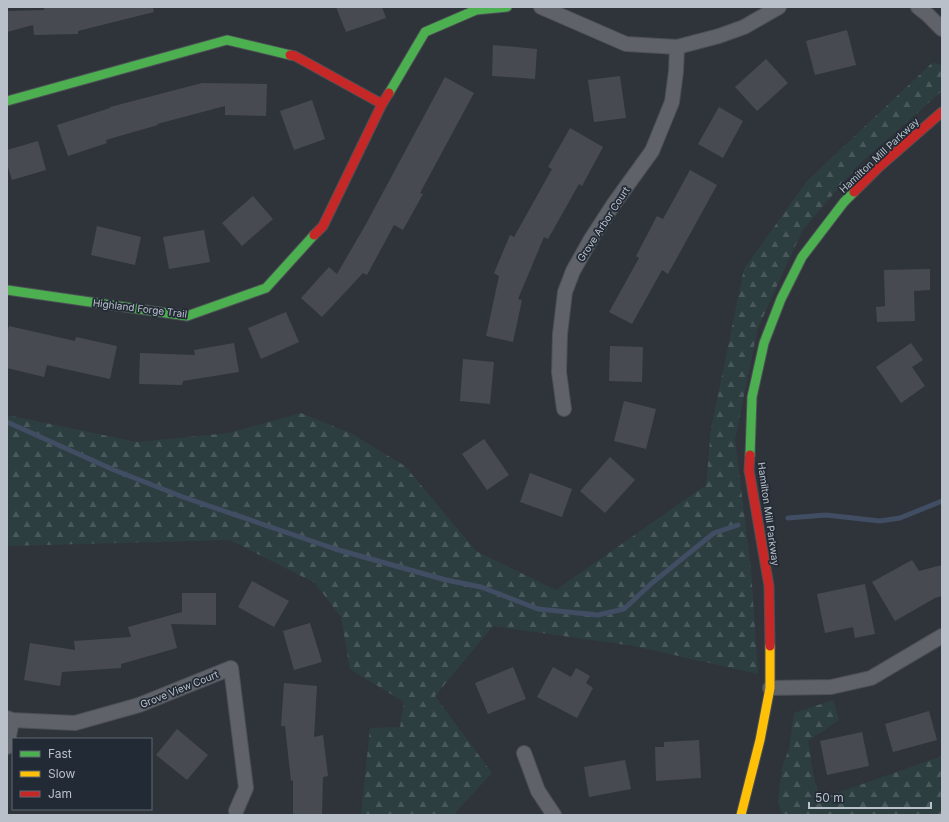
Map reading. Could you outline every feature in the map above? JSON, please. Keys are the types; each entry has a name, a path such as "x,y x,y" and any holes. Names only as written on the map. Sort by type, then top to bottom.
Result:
{"street":[{"name":"Highland Forge Trail","path":"7,290 187,316 266,288 323,226 382,104 425,32 476,10 507,7"},
{"path":"541,7 626,44 677,47 719,36 744,27 780,7"},
{"path":"918,7 942,29"},
{"path":"7,101 227,40 295,56 382,104"},
{"name":"Grove Arbor Court","path":"564,409 559,372 560,334 565,292 573,271 591,239 613,205 652,151 672,102 676,72 677,47"},
{"name":"Hamilton Mill Parkway","path":"741,815 760,740 770,688 769,586 749,470 752,398 764,343 781,299 802,257 840,208 879,167 942,112"},
{"path":"770,688 831,687 871,678 942,636"},
{"name":"Grove View Court","path":"10,719 75,723 138,705 231,668 246,788 236,811"},
{"path":"7,747 10,719"},
{"path":"524,752 538,791 554,815"}],"green space":[{"path":"932,63 940,64 942,68 942,91 858,165 802,231 758,328 735,439 751,570 758,674 634,646 493,626 435,696 492,773 453,815 361,815 370,728 400,727 404,702 350,669 341,617 315,583 230,540 7,546 7,415 137,442 229,433 301,413 352,434 405,466 476,551 556,590 706,485 711,429 744,269 807,181"},
{"path":"833,700 839,720 808,741 814,778 820,799 942,756 942,815 782,815 778,802 782,767 789,749 794,713"}],"building":[{"path":"44,7 153,7 154,12 78,31 78,34 34,35 33,25 7,32 7,11 44,10"},
{"path":"336,7 382,7 386,18 346,32"},
{"path":"847,30 856,65 815,75 806,41"},
{"path":"493,45 537,49 535,79 492,76"},
{"path":"766,59 788,83 757,111 735,87"},
{"path":"620,76 626,118 594,122 588,80"},
{"path":"445,77 474,93 420,193 423,194 403,230 394,225 367,275 363,273 322,317 301,298 329,267 337,274 366,224"},
{"path":"202,83 267,84 266,116 225,115 225,106 157,124 158,125 106,140 107,143 68,156 57,125 110,107"},
{"path":"312,100 325,139 294,150 280,111"},
{"path":"719,107 743,121 723,158 698,144"},
{"path":"570,128 603,147 582,186 579,184 548,239 544,237 518,299 522,300 513,342 486,336 499,276 494,273 510,235 514,237 552,169 548,167"},
{"path":"38,141 46,170 12,180 7,164 7,150"},
{"path":"690,170 717,185 668,274 662,270 632,324 609,312 639,258 636,256 657,216 663,219"},
{"path":"253,196 273,219 242,246 222,223"},
{"path":"97,226 141,237 135,265 91,255"},
{"path":"204,230 210,262 169,269 163,237"},
{"path":"930,269 930,290 914,291 915,321 877,322 876,307 885,306 884,270"},
{"path":"286,312 299,342 261,359 248,328"},
{"path":"9,326 75,341 76,337 117,346 110,379 47,365 44,377 7,368 7,334"},
{"path":"234,343 239,372 183,381 182,385 139,384 140,353 195,355 194,350"},
{"path":"911,343 923,360 912,367 925,386 901,403 876,367"},
{"path":"610,346 643,347 642,382 609,381"},
{"path":"463,359 494,362 490,404 460,401"},
{"path":"624,401 656,409 646,449 614,441"},
{"path":"484,439 509,475 487,490 462,454"},
{"path":"610,457 635,480 605,513 580,491"},
{"path":"530,473 572,489 562,517 520,502"},
{"path":"912,560 919,571 942,565 942,596 935,598 895,621 872,582"},
{"path":"252,581 289,601 274,627 238,607"},
{"path":"865,584 875,634 855,638 853,627 825,633 817,594"},
{"path":"182,593 216,593 216,625 171,624 177,648 121,664 121,668 62,672 60,686 24,680 30,643 75,650 74,641 131,637 128,627 182,612"},
{"path":"310,623 322,662 294,670 283,631"},
{"path":"513,667 526,699 488,714 475,683"},
{"path":"553,667 571,677 576,668 590,676 586,683 593,688 577,718 537,697"},
{"path":"284,683 317,686 314,737 323,735 328,776 323,777 322,815 293,815 293,780 291,781 285,726 281,726"},
{"path":"929,711 937,740 893,752 885,724"},
{"path":"177,729 208,755 187,780 156,755"},
{"path":"862,732 869,766 827,775 820,741"},
{"path":"699,740 701,778 656,781 655,747 664,747 664,742"},
{"path":"625,760 631,789 589,797 584,767"}],"waterway":[{"path":"7,422 114,470 183,497 335,549 446,580 481,587 538,609 598,615 624,609 652,583 714,533 738,525"},
{"path":"788,518 826,515 880,521 900,518 942,501"}],"traffic: fast":[{"path":"389,93 425,32 476,10 507,7"},
{"path":"7,101 227,40 290,55"},
{"path":"750,455 752,397 764,343 781,299 802,257 844,202 854,192"},
{"path":"7,290 187,316 266,288 314,235"}],"traffic: slow":[{"path":"741,815 760,740 770,688 770,646"}],"traffic: jam":[{"path":"290,55 295,56 382,104"},
{"path":"314,235 323,226 382,104 389,93"},
{"path":"854,192 879,167 942,112"},
{"path":"750,455 749,470 769,586 770,646"}]}
